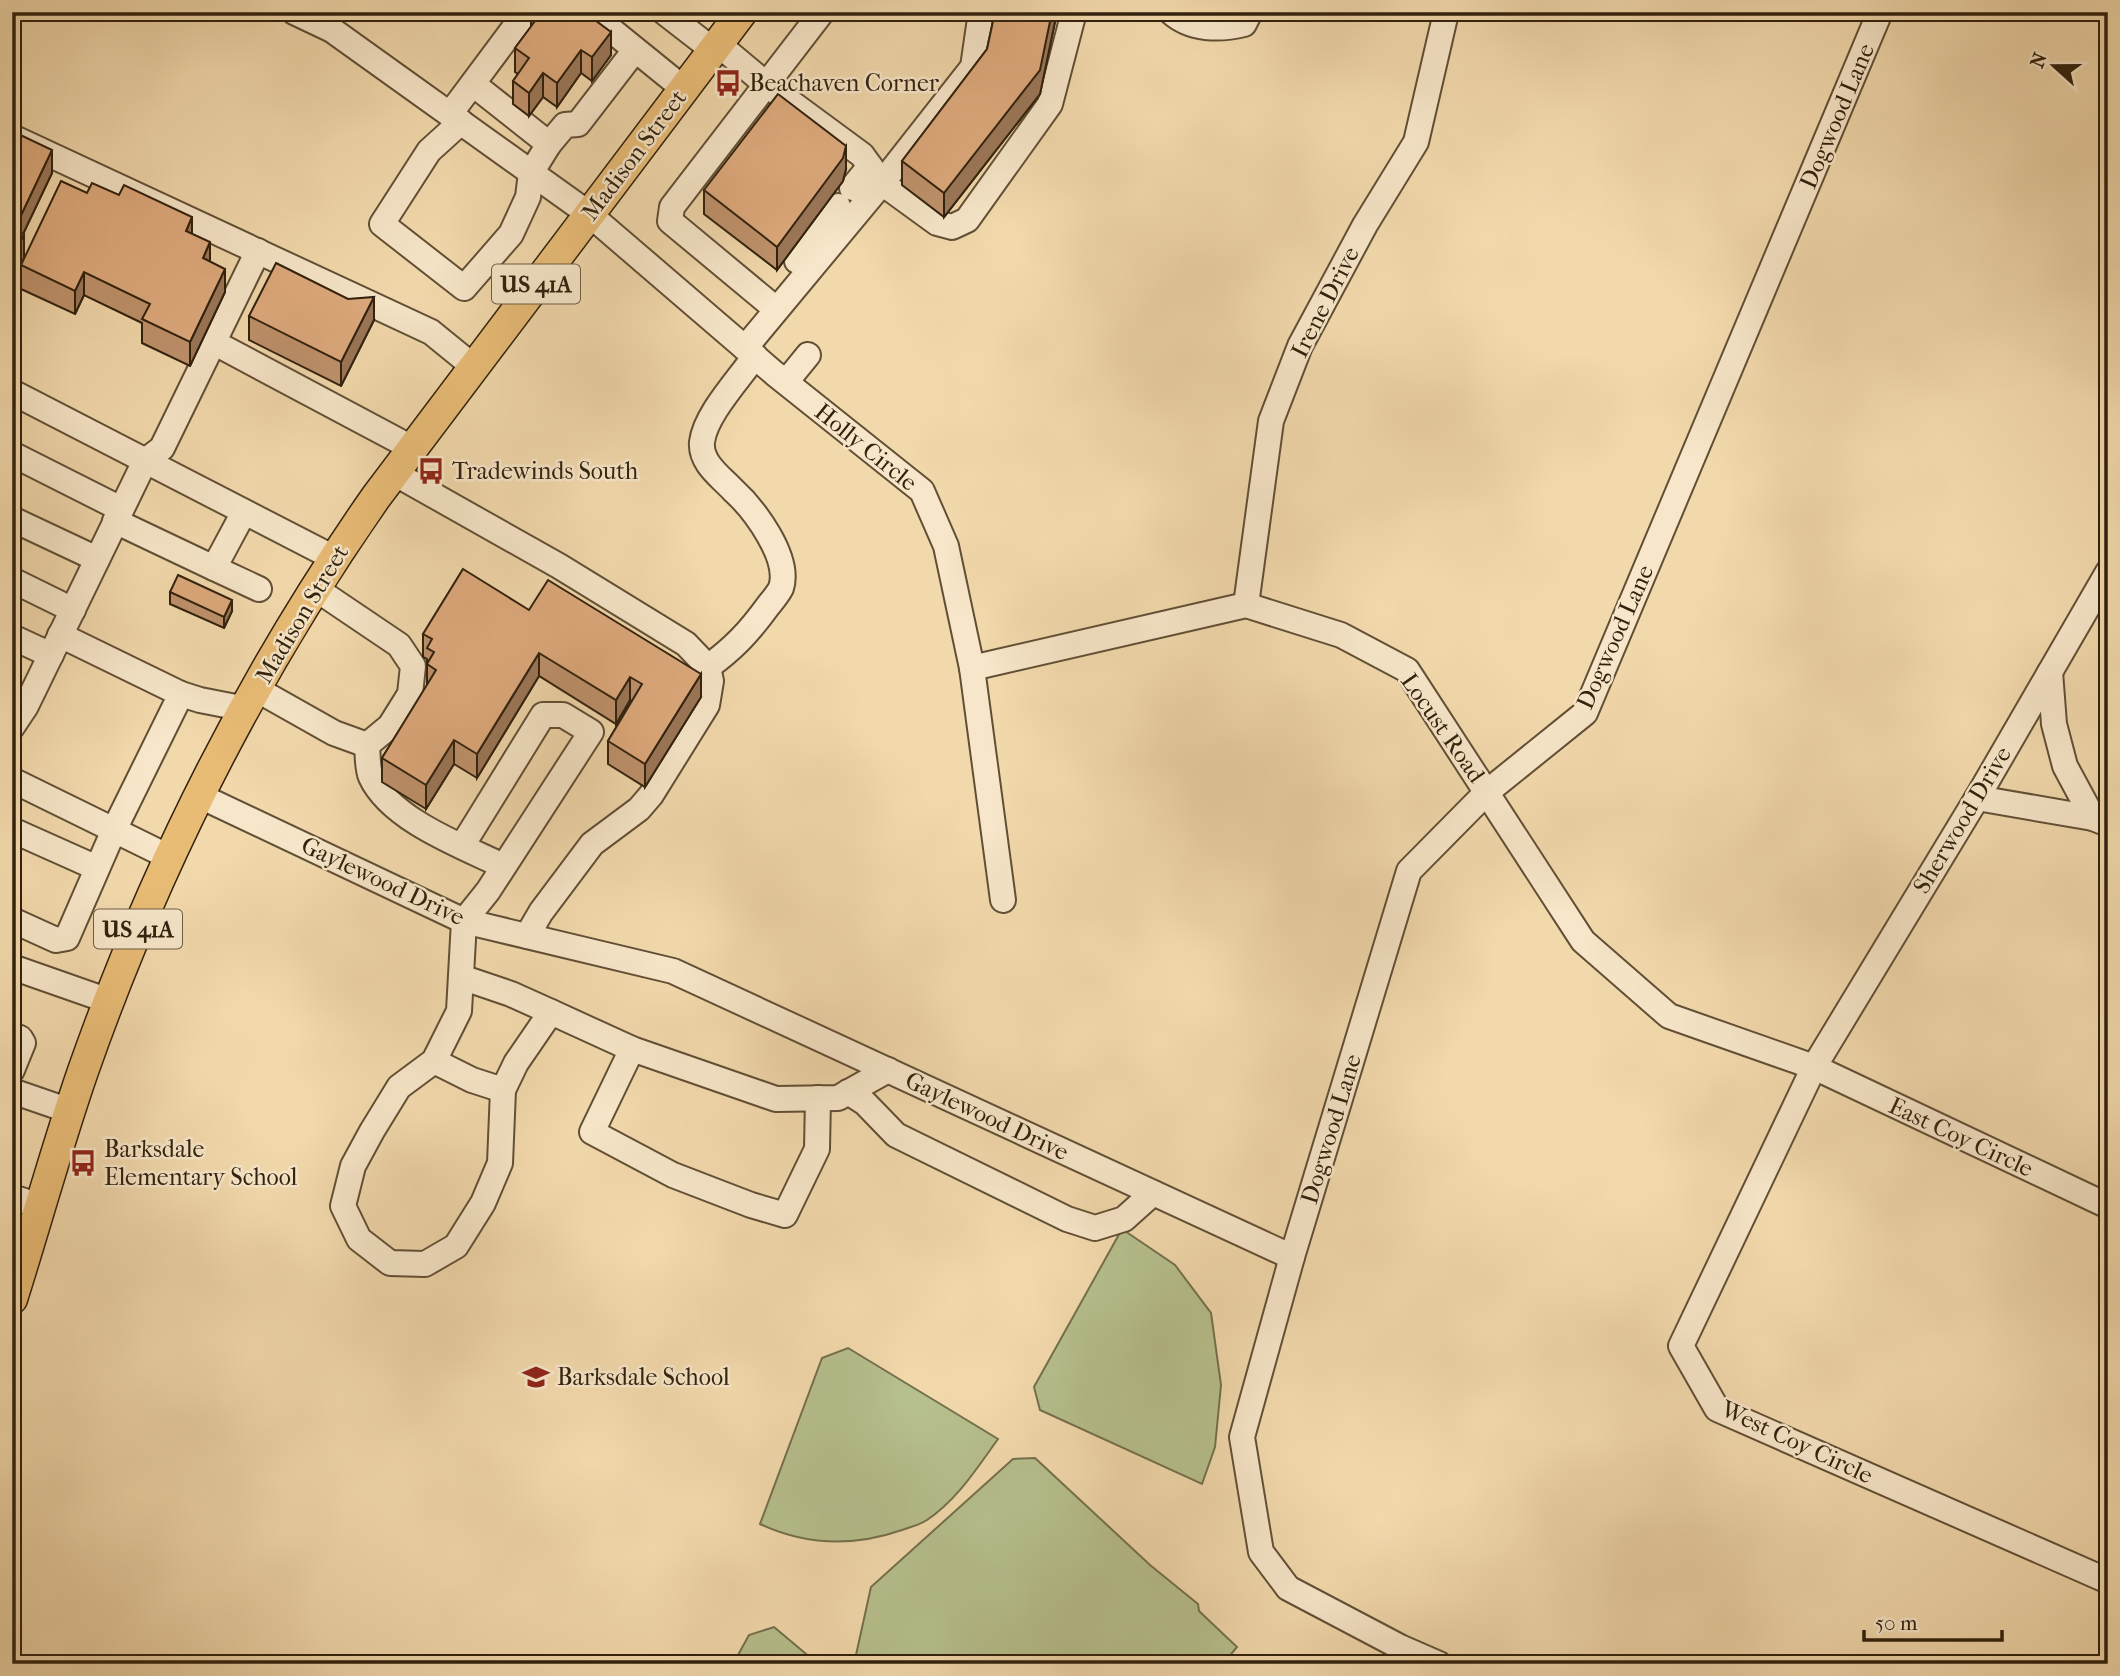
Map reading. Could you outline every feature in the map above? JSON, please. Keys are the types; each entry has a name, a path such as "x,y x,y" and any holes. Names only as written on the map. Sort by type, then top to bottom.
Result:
{"main road":[{"name":"Madison Street","path":"12,1299 70,1111 109,1001 170,857 251,699 334,558 394,472 742,12"}],"street":[{"name":"Holly Circle","path":"294,12 337,21 455,118 589,214 786,383 922,491 946,546 972,668 1003,900"},
{"path":"526,12 473,84 455,118 429,151 382,224 464,288 510,234 528,197 531,173 550,144 565,125 578,124 635,50"},
{"path":"589,12 684,89"},
{"path":"781,303 670,221 672,207 822,12"},
{"path":"781,303 789,272 845,197 921,136 973,67 981,12"},
{"path":"677,16 862,155 876,174 937,223 952,227 967,220 1050,103 1074,12"},
{"path":"1171,12 1194,25 1224,29 1244,24 1250,12"},
{"name":"Irene Drive","path":"1246,605 1270,421 1300,346 1365,225 1416,142 1444,12"},
{"name":"Dogwood Lane","path":"1292,1257 1409,871 1488,792 1585,713 1880,12"},
{"path":"473,84 550,144"},
{"path":"12,137 431,332 474,367"},
{"path":"708,667 734,648 780,589 782,575 768,533 742,498 713,470 704,457 701,445 706,426 781,303 876,174"},
{"path":"17,711 73,610 145,461 162,448 258,251"},
{"path":"213,342 412,448"},
{"path":"786,383 808,355"},
{"path":"12,393 334,558"},
{"path":"12,454 214,568 259,589"},
{"path":"394,472 559,566 686,644 708,667 711,681 708,705 650,795 639,809 592,844 541,912 527,936"},
{"path":"214,568 244,512"},
{"path":"12,519 97,559"},
{"name":"Sherwood Drive","path":"1814,1068 2108,572"},
{"path":"12,580 73,610"},
{"path":"316,589 399,645 413,666 410,694 390,726 367,745"},
{"path":"972,668 1246,605"},
{"name":"Locust Road","path":"1246,605 1341,635 1407,670 1583,941 1669,1016 1814,1068"},
{"path":"12,637 55,645 200,700 251,699 367,745"},
{"path":"2050,672 2054,724 2065,766 2100,821"},
{"path":"12,920 56,940 67,937 114,830 181,694"},
{"path":"462,846 542,715 564,715 591,732 488,891 464,920 459,1011 434,1061 399,1087 353,1166 343,1206 359,1239 390,1263 425,1264 456,1246 484,1203 500,1163 503,1090 516,1063 551,1012"},
{"path":"367,745 369,774 379,792 406,816 503,866"},
{"path":"12,780 170,857"},
{"name":"Gaylewood Drive","path":"200,796 464,920 673,971 1292,1257"},
{"path":"1976,797 2100,821"},
{"path":"12,830 97,868"},
{"path":"12,967 109,1001"},
{"path":"461,977 511,994 632,1049 776,1099 838,1098 888,1070"},
{"path":"12,1035 20,1038 23,1043 12,1070"},
{"path":"632,1049 592,1132 673,1175 785,1215 817,1149 818,1098"},
{"path":"434,1061 472,1080 503,1090"},
{"name":"East Coy Circle","path":"1814,1068 2108,1206"},
{"name":"West Coy Circle","path":"1814,1068 1681,1346 1711,1399 1717,1409 2108,1581"},
{"path":"12,1091 70,1111"},
{"path":"848,1092 864,1103 896,1135 1067,1219 1095,1228 1124,1219 1153,1193"},
{"path":"12,1197 40,1206"},
{"path":"1292,1257 1242,1437 1261,1552 1288,1588 1400,1647 1439,1664"}],"green space":[{"path":"1122,1229 1175,1265 1211,1313 1221,1385 1215,1447 1202,1484 1040,1410 1034,1387"},
{"path":"848,1348 998,1439 948,1503 915,1526 884,1536 830,1542 795,1537 760,1524 822,1358"},
{"path":"1035,1458 1150,1565 1198,1604 1199,1611 1237,1647 1223,1664 854,1664 871,1587 1013,1459"},
{"path":"774,1627 818,1664 733,1664 749,1635"}],"building":[{"path":"532,12 584,12 611,32 592,57 581,50 557,83 543,73 529,93 513,81 529,58 515,48 538,17"},
{"path":"995,12 1052,12 1040,70 944,193 902,161 987,49"},
{"path":"778,94 846,146 843,158 777,247 704,190"},
{"path":"12,131 52,150 14,230 24,234 12,260"},
{"path":"61,181 87,193 92,183 119,195 124,185 192,217 186,231 210,242 203,258 225,269 190,342 142,319 150,304 84,272 75,291 21,265"},
{"path":"276,263 348,299 374,297 341,362 249,316"},
{"path":"463,569 529,610 548,580 701,674 645,764 608,741 642,684 630,677 616,700 539,653 477,754 454,740 426,785 382,758 436,670 427,664 434,652 427,648 432,639 423,634"},
{"path":"178,575 232,600 224,617 170,592"}],"place":[{"name":"Beachaven Corner","path":"728,83"},
{"name":"Tradewinds South","path":"431,471"},
{"name":"Barksdale Elementary School","path":"83,1163"},
{"name":"Barksdale School","path":"536,1377"}]}
